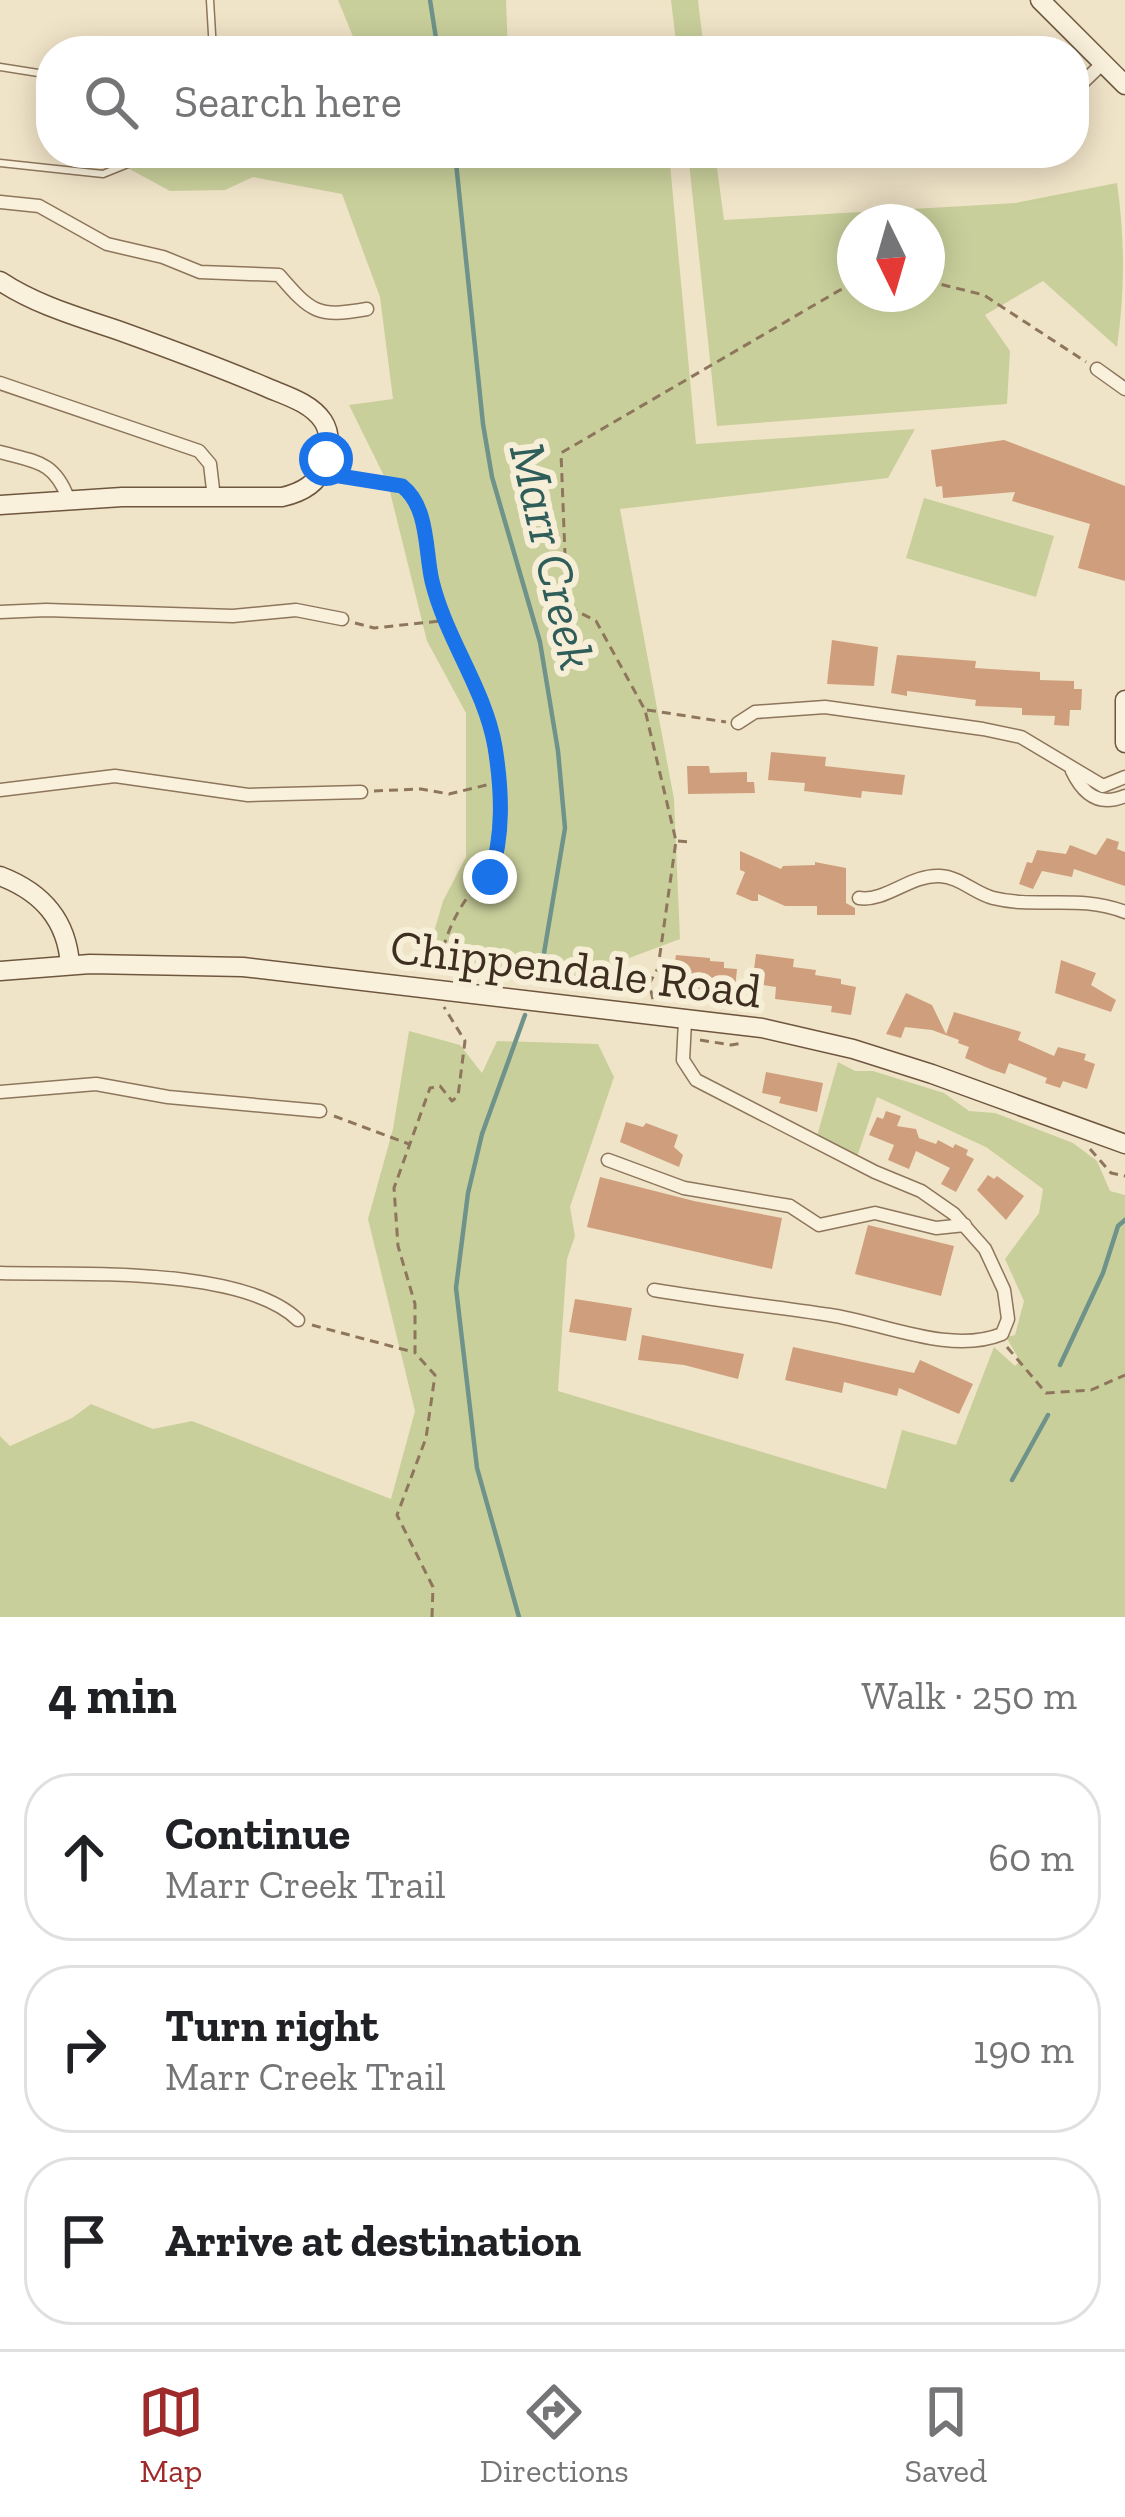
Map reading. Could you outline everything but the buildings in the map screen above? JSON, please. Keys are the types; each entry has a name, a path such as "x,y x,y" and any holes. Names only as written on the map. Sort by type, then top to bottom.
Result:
{"street":[{"path":"1040,0 1076,36"},
{"path":"1089,49 1125,85"},
{"path":"1089,77 1103,63"},
{"path":"0,202 38,206 107,244 163,257 200,272 279,275 308,308 332,315 367,309"},
{"path":"0,281 52,308 210,363 302,403 321,417 329,447 321,473 299,494 68,498 0,505"},
{"path":"1097,369 1125,389"},
{"path":"0,383 199,451 210,464 214,498"},
{"path":"0,452 45,465 59,475 68,498"},
{"path":"0,612 233,616 296,610 342,619"},
{"path":"1125,700 1125,743"},
{"path":"738,723 755,712 825,707 983,729 1021,737 1103,786 1125,777"},
{"path":"1071,770 1079,786 1096,799 1111,802 1125,796"},
{"path":"0,790 115,776 248,795 361,793"},
{"path":"859,898 872,900 938,875 997,899 1079,900 1125,912"},
{"path":"0,876 21,884 58,918 69,946 70,965"},
{"name":"Chippendale Road","path":"0,971 70,965 243,967 689,1030 761,1028 853,1049 1125,1144"},
{"path":"654,1290 981,1343 1002,1334 1008,1319 1004,1290 985,1250 965,1225 921,1191 696,1080 683,1060 689,1030"},
{"path":"0,1092 96,1084 168,1097 320,1112"},
{"path":"608,1160 684,1188 790,1206 819,1225 875,1213 936,1228 965,1225"},
{"path":"0,1273 211,1282 280,1303 298,1320"}],"lane":[{"path":"210,0 212,36"},
{"path":"0,67 36,73"},
{"path":"0,163 36,166"},
{"path":"52,168 104,173 117,168"}],"path":[{"path":"945,285 984,295 1097,369"},
{"path":"654,1007 649,984 658,968 676,841 645,710 596,621 567,606 561,453 837,292"},
{"path":"321,473 378,480 412,493 444,620 490,725 502,815 493,868 490,877 473,886 465,900 440,956 436,980"},
{"path":"342,619 374,628 444,620"},
{"path":"645,710 738,723"},
{"path":"361,793 421,789 449,794 498,782"},
{"path":"676,841 692,842"},
{"path":"415,1353 415,1304 398,1246 393,1203 398,1172 432,1086 440,1086 454,1102 462,1077 465,1041 441,1000"},
{"path":"689,1030 731,1045 748,1041"},
{"path":"320,1112 411,1145"},
{"path":"1080,1142 1111,1172 1125,1176"},
{"path":"298,1320 415,1353 431,1369 436,1382 426,1438 397,1515 433,1587 432,1617"},
{"path":"1002,1334 1017,1361 1046,1393 1091,1390 1125,1375"}],"green space":[{"path":"338,0 506,0 507,36 353,36"},
{"path":"671,0 698,0 702,36 675,36"},
{"path":"128,168 670,168 696,444 915,429 888,478 620,509 674,799 680,939 576,978 424,966 443,901 466,857 466,713 427,641 388,484 349,405 393,399 380,297 342,194 253,177 225,190 170,191"},
{"path":"690,168 717,168 724,220 837,213 837,312 945,312 945,207 1015,203 1117,183 1123,265 1117,347 1043,281 985,315 1010,351 1007,404 717,426"},
{"path":"924,498 1054,536 1036,597 906,558"},
{"path":"409,1031 460,1045 482,1073 497,1041 598,1044 614,1077 570,1207 575,1236 567,1259 558,1391 886,1489 902,1430 956,1445 994,1347 1015,1366 1020,1361 1006,1337 1015,1335 1024,1301 1005,1259 1039,1213 1043,1189 986,1147 877,1097 857,1157 817,1136 838,1062 855,1071 873,1071 944,1093 969,1111 995,1113 1073,1143 1097,1161 1110,1191 1125,1195 1125,1617 0,1617 0,1436 10,1446 72,1418 91,1404 153,1429 192,1421 391,1499 415,1411 368,1219 393,1129"}],"waterway":[{"name":"Marr Creek","path":"430,0 436,36"},
{"name":"Marr Creek","path":"457,168 492,477 540,642 558,751 565,828 543,959 536,974"},
{"name":"Marr Creek","path":"519,1617 477,1468 456,1288 468,1193 482,1134 525,1015"},
{"path":"1060,1365 1103,1273 1118,1226 1125,1220"},
{"path":"1012,1480 1048,1415"}],"route":[{"path":"326,459 321,473 402,486 419,507 446,628 490,725 496,753 502,815 490,877"}]}
